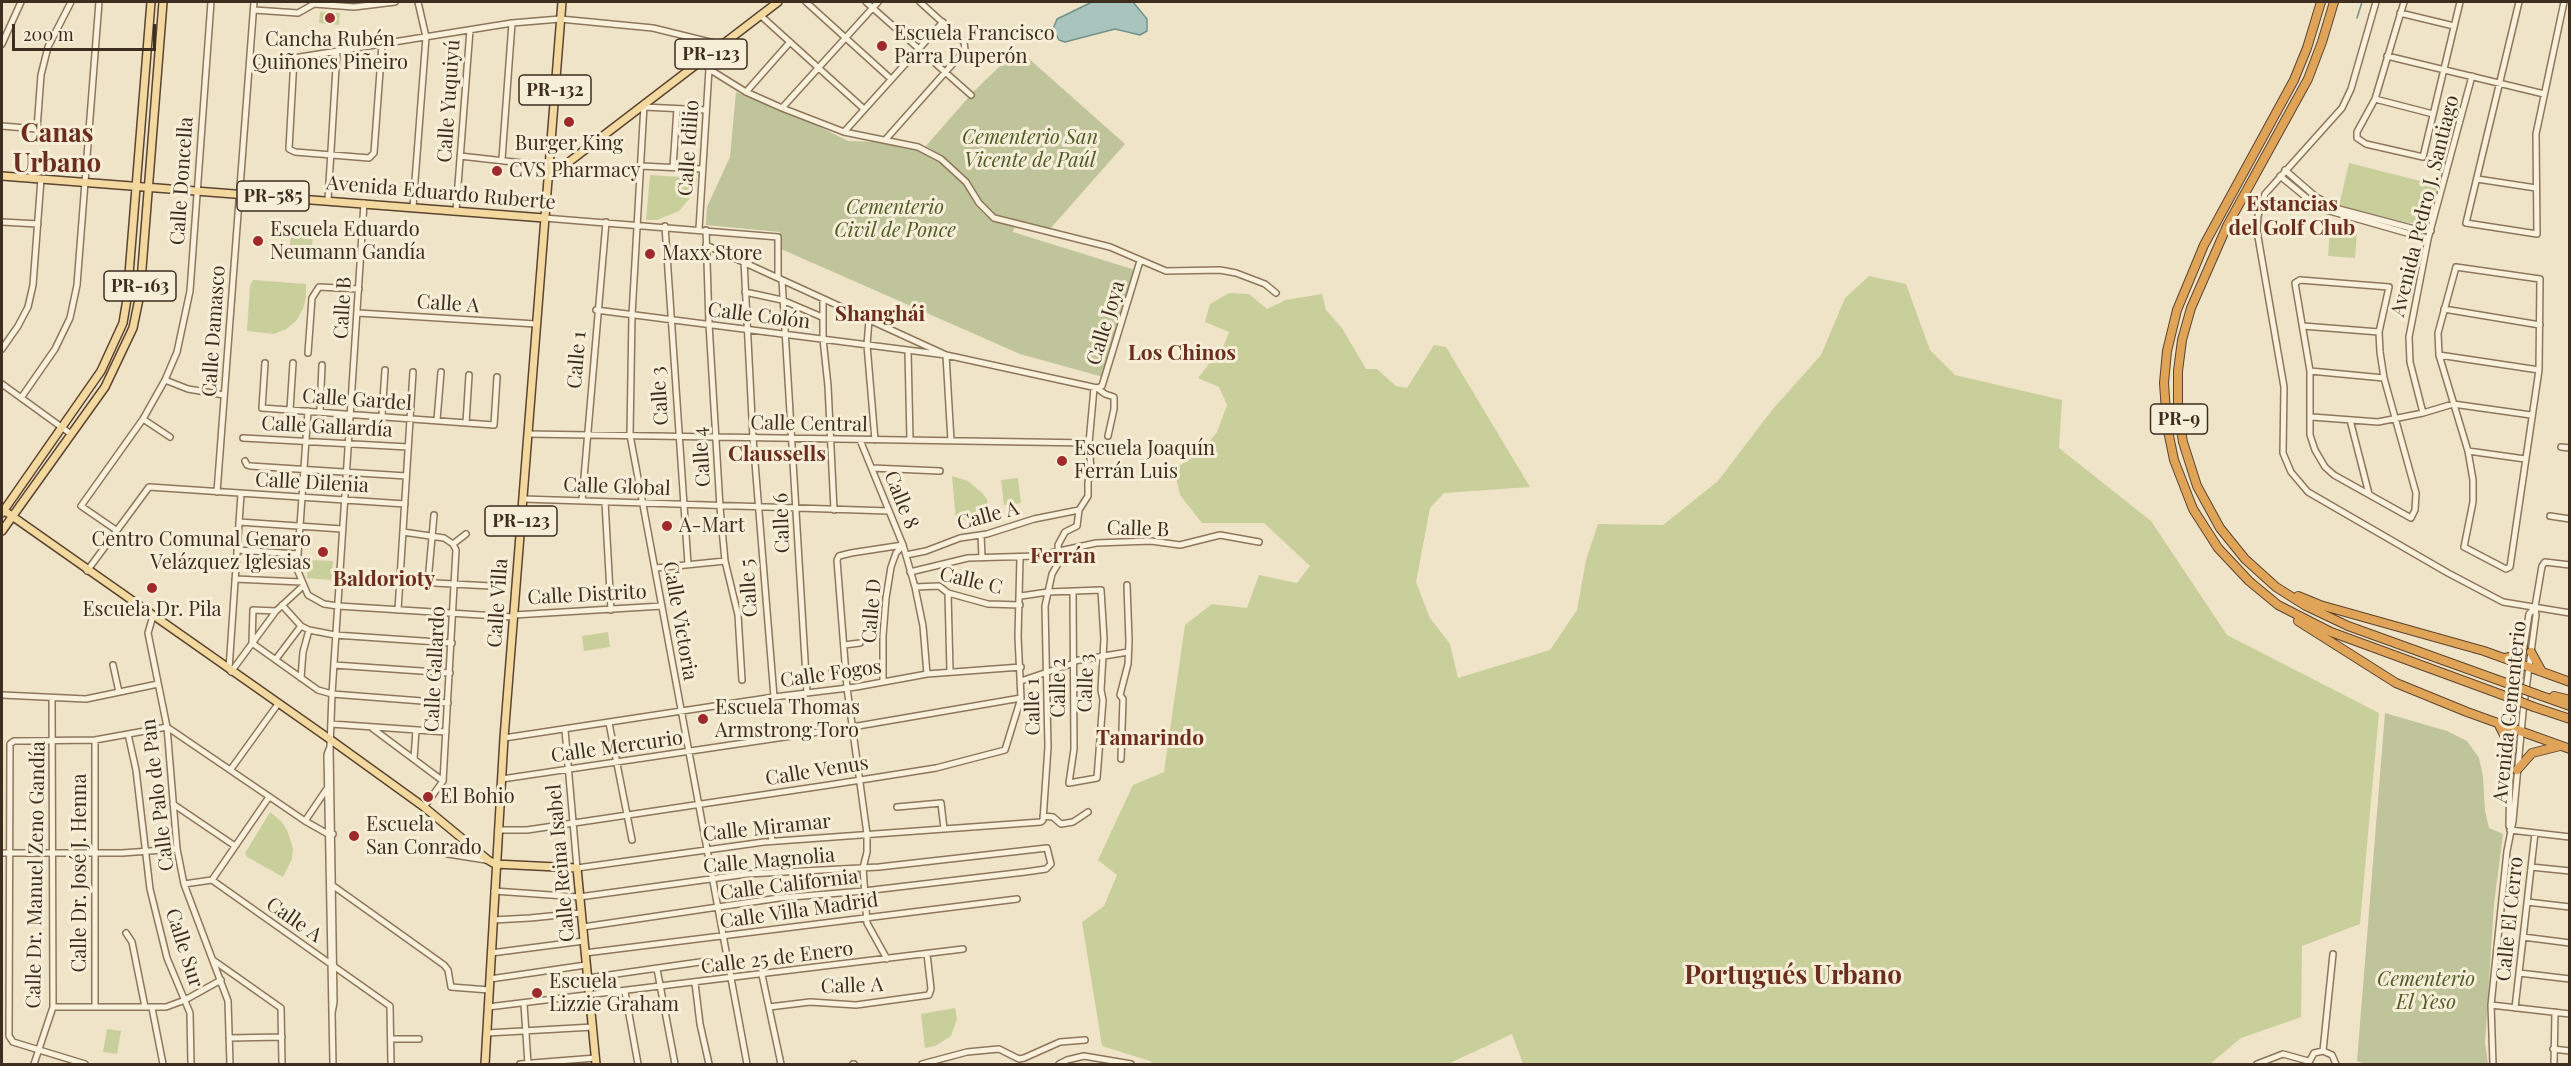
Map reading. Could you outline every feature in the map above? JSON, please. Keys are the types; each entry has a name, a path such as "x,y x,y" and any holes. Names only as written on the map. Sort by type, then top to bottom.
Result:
{"highway":[{"name":"PR-9","path":"2321,2 2311,37 2294,80 2225,204 2193,270 2173,325 2165,369 2164,394 2170,446 2181,480 2193,509 2224,556 2278,605 2338,635 2570,719"},
{"name":"PR-9","path":"2334,2 2322,42 2300,96 2227,226 2197,290 2185,327 2178,371 2179,424 2189,465 2208,509 2227,539 2265,578 2306,606 2348,626 2570,706"},
{"path":"2265,578 2314,603 2505,658 2570,682"},
{"path":"2278,605 2345,653 2396,683 2570,749"},
{"path":"2505,658 2514,656 2523,647"},
{"path":"2531,652 2542,672"},
{"path":"2536,694 2544,693 2570,700"},
{"path":"2498,723 2512,751"},
{"path":"2517,770 2532,753 2560,746"}],"main road":[{"name":"PR-163","path":"2,511 101,371 114,347 123,323 127,299 151,2"},
{"name":"PR-163","path":"2,531 105,387 133,328 140,294 163,2"},
{"name":"Calle Villa","path":"485,1065 504,738 562,2"},
{"name":"PR-123","path":"548,178 778,2"},
{"name":"Avenida Eduardo Ruberte","path":"2,176 544,218"},
{"path":"2,511 424,807 495,864"},
{"name":"Calle Miramar","path":"495,864 577,868"},
{"name":"Calle Reina Isabel","path":"577,868 596,1061"}],"street":[{"path":"2,44 21,2"},
{"path":"2,126 37,129 41,75 48,47 71,2"},
{"path":"21,398 55,349 70,318 77,285 99,2"},
{"name":"Calle Doncella","path":"116,530 81,506 143,419 165,380 177,352 187,308 211,2"},
{"name":"Calle Damasco","path":"217,492 254,2"},
{"path":"254,10 298,13 314,4 395,2"},
{"path":"413,207 426,37 418,2"},
{"path":"806,2 891,79"},
{"path":"866,2 971,95"},
{"path":"782,108 878,2"},
{"path":"886,139 965,50 964,42 920,2"},
{"path":"2376,2 2351,89 2342,108 2265,194 2258,216 2256,231 2284,387 2283,453 2291,472 2308,492 2448,573 2504,602 2570,613"},
{"path":"2404,2 2375,99 2357,138 2366,144 2422,158 2460,2"},
{"path":"2519,2 2466,223 2537,234 2536,134 2564,2"},
{"path":"2400,13 2454,26"},
{"path":"760,15 864,109"},
{"path":"250,62 294,58 512,23 560,19 654,28 722,45"},
{"path":"844,132 943,22"},
{"path":"502,159 512,23"},
{"name":"Calle Yuquiyú","path":"456,211 470,30"},
{"path":"746,92 790,42"},
{"path":"294,58 288,147 295,152 369,158 373,155 382,44"},
{"path":"328,200 338,51"},
{"path":"2387,56 2544,94"},
{"path":"702,61 709,69 746,92 782,108 844,132 918,147 941,159 966,182 979,203 994,218 1110,247 1149,266 1171,272 1220,270 1236,273 1266,284 1276,293"},
{"name":"Calle Idilio","path":"699,229 709,69"},
{"name":"Avenida Pedro J. Santiago","path":"2423,413 2410,362 2409,337 2428,239 2472,76"},
{"path":"2375,99 2433,114"},
{"path":"644,106 706,110"},
{"name":"Calle Victoria","path":"644,106 632,315 630,435 747,1065"},
{"path":"673,167 676,109"},
{"path":"460,156 549,166"},
{"path":"641,166 702,169"},
{"path":"2285,170 2316,197 2338,209 2431,231"},
{"path":"2280,176 2319,208 2428,239"},
{"path":"2,349 28,307 33,285 42,179"},
{"path":"2477,179 2536,188"},
{"name":"Calle B","path":"330,743 364,203"},
{"name":"Avenida Eduardo Ruberte","path":"544,218 778,237"},
{"path":"2,222 38,225"},
{"name":"Calle 1","path":"582,501 596,310 606,222"},
{"name":"Calle 3","path":"664,226 688,564"},
{"name":"Calle 4","path":"706,230 720,507 725,561 738,615 742,680"},
{"name":"Calle 6","path":"778,237 793,438 807,693"},
{"path":"706,245 869,320 919,340 946,355 951,441"},
{"name":"Calle 5","path":"744,261 753,438 774,697"},
{"name":"Calle Joya","path":"1095,388 1102,386 1140,261"},
{"path":"2456,267 2540,279 2540,325 2539,370 2530,415 2510,567 2506,569 2464,547 2473,502 2473,480 2468,451 2439,355 2438,333 2456,267"},
{"path":"2296,281 2386,286 2389,290 2379,332 2384,378 2416,493 2415,510 2411,518 2334,475 2325,467 2315,450 2310,435 2312,417 2310,371 2296,281"},
{"path":"308,353 315,292 319,286 359,289"},
{"path":"746,291 782,300 822,317"},
{"path":"823,299 823,339 834,510"},
{"path":"2444,309 2540,325"},
{"name":"Calle Colón","path":"596,310 946,355 1095,388"},
{"name":"Calle A","path":"358,313 536,324"},
{"path":"869,320 867,345 874,440"},
{"path":"2303,326 2379,332"},
{"path":"908,351 910,440"},
{"path":"2439,355 2539,370"},
{"name":"Calle Gardel","path":"265,363 262,408 495,425 497,377"},
{"path":"290,410 293,363"},
{"path":"320,412 322,365"},
{"path":"382,416 385,370"},
{"path":"2310,371 2384,378"},
{"path":"398,610 413,372"},
{"path":"437,420 441,372"},
{"path":"466,423 469,375"},
{"path":"165,380 188,389 224,395"},
{"path":"2,384 71,434"},
{"path":"1079,510 1088,496 1091,470 1089,444 1095,388 1114,397 1114,409 1108,436"},
{"path":"2312,417 2378,422 2423,413 2452,404 2530,415"},
{"path":"308,411 297,569 302,584 317,601 338,606"},
{"path":"143,419 170,437"},
{"path":"2350,420 2369,494"},
{"name":"Calle Central","path":"528,434 1089,444"},
{"name":"Calle Gallardía","path":"243,438 408,447"},
{"name":"Calle 8","path":"860,440 903,545 914,585"},
{"path":"2561,447 2570,448"},
{"path":"2468,451 2525,459"},
{"path":"245,461 250,466 406,476"},
{"path":"872,468 940,471"},
{"path":"87,571 148,487 217,492"},
{"name":"Calle Dilenia","path":"217,492 405,504"},
{"path":"230,672 241,494"},
{"name":"Calle Global","path":"523,499 684,503 758,509 889,511"},
{"path":"605,502 611,610"},
{"name":"Calle 1","path":"1043,818 1048,747 1045,606 1052,574 1059,562 1058,545 1062,536 1077,526 1079,510"},
{"name":"Calle A","path":"906,555 926,551 960,538 981,535 1034,519 1079,510"},
{"path":"428,582 434,515"},
{"path":"2550,516 2570,519"},
{"path":"239,522 342,529"},
{"path":"403,532 433,535 453,544 466,534"},
{"path":"981,535 982,557"},
{"name":"Calle B","path":"910,572 968,558 1020,557 1058,552 1087,544 1151,541 1180,545 1220,535 1259,542"},
{"name":"Calle Gallardo","path":"443,781 457,560 453,544"},
{"path":"886,959 869,928 867,917 863,868 867,852 867,834 847,688 837,557 903,545"},
{"name":"Calle D","path":"883,682 883,636 891,567 896,553 903,545"},
{"path":"237,550 298,554"},
{"path":"1020,557 1021,596 1018,637 1021,698"},
{"path":"656,568 725,561"},
{"path":"2535,607 2542,566 2545,562 2570,565"},
{"path":"340,578 491,586"},
{"path":"235,579 302,584"},
{"path":"230,672 276,611 302,584"},
{"path":"914,585 923,626 927,674"},
{"name":"Calle C","path":"914,585 941,587 948,593 988,604 1020,605"},
{"path":"1121,759 1123,699 1120,695 1128,652 1127,585"},
{"name":"Calle 3","path":"1070,783 1097,778 1103,700 1104,639 1101,590"},
{"name":"Calle C","path":"1021,596 1048,592 1101,590"},
{"name":"Calle 2","path":"1070,783 1074,749 1073,592"},
{"path":"948,593 951,671"},
{"path":"282,605 301,626 309,630 335,635 452,643"},
{"name":"Calle Distrito","path":"338,606 513,616 662,606"},
{"name":"Avenida Cementerio","path":"2493,1065 2491,1005 2517,770 2520,664 2529,614 2535,607"},
{"name":"Avenida Cementerio","path":"2510,830 2512,751 2529,667 2535,607"},
{"path":"252,644 253,610 276,611"},
{"name":"Calle Palo de Pan","path":"153,616 148,633 167,727 177,849 184,884 228,1001 230,1065"},
{"path":"276,659 301,626"},
{"path":"301,678 303,652 309,630"},
{"path":"844,645 860,643"},
{"path":"252,644 318,690 332,694 448,703"},
{"path":"1021,681 1074,662 1128,652"},
{"path":"113,665 119,692"},
{"path":"334,665 450,673"},
{"name":"Calle Fogos","path":"504,738 847,688 927,674 1021,668"},
{"path":"832,669 846,669"},
{"path":"2,696 86,699 158,684"},
{"name":"Calle Dr. Manuel Zeno Gandía","path":"34,1065 53,1007 52,698"},
{"name":"Calle Mercurio","path":"502,779 852,727 1021,698"},
{"name":"Calle Venus","path":"574,823 936,768 1005,750 1021,698"},
{"path":"231,769 278,704"},
{"path":"609,723 632,840"},
{"path":"331,724 446,732"},
{"path":"85,1065 13,1042 9,1036 10,744 14,741 95,740 167,727 305,821 330,834"},
{"path":"371,727 443,781 424,807"},
{"path":"414,759 416,730"},
{"name":"Calle Reina Isabel","path":"565,730 577,868"},
{"name":"Calle Sur","path":"128,734 136,770 150,889 167,958 190,1013 191,1065"},
{"name":"Calle Dr. José J. Henna","path":"95,740 95,1006"},
{"path":"330,743 327,755 330,834"},
{"path":"330,743 333,1065"},
{"path":"305,821 327,789"},
{"path":"184,884 212,880 269,797"},
{"path":"897,807 941,802 944,829"},
{"path":"173,804 235,846"},
{"path":"1043,818 1053,817 1061,824 1073,822 1088,812"},
{"name":"Calle Miramar","path":"577,868 772,841 1027,825 1043,818"},
{"path":"498,830 527,830 574,823"},
{"path":"770,827 772,841"},
{"path":"2510,830 2570,837"},
{"name":"Calle El Cerro","path":"2515,1008 2535,833"},
{"name":"Calle Magnolia","path":"494,891 579,897 783,871 863,868 1047,848"},
{"name":"Calle California","path":"583,927 717,909 779,898 864,891 1046,869 1051,864 1047,848"},
{"path":"2,853 95,853 177,849"},
{"path":"448,854 488,860"},
{"path":"2531,867 2570,871"},
{"name":"Calle A","path":"212,880 390,1006 391,1038"},
{"path":"331,885 444,965 448,970 451,987 489,990"},
{"name":"Calle Villa Madrid","path":"585,953 1017,899"},
{"path":"2527,902 2570,907"},
{"path":"493,920 581,913"},
{"path":"126,933 132,942 145,1008"},
{"path":"2523,937 2570,943"},
{"path":"491,953 584,941"},
{"name":"Calle 25 de Enero","path":"488,1007 963,949"},
{"name":"Calle A","path":"769,1007 810,1002 869,1003 926,996 931,993 927,954"},
{"path":"2323,1051 2333,954"},
{"path":"213,960 281,1008 282,1065"},
{"path":"588,978 707,962"},
{"path":"489,979 586,965"},
{"path":"657,969 675,1065"},
{"path":"2519,973 2570,979"},
{"path":"762,975 781,1065"},
{"path":"53,1007 166,1007 185,1000 221,980"},
{"path":"695,983 700,1024 709,1065"},
{"path":"625,992 638,1065"},
{"path":"524,1004 528,1064"},
{"path":"2491,1005 2570,1014"},
{"path":"152,1008 163,1065"},
{"path":"2554,1065 2555,1012"},
{"path":"487,1033 593,1027"},
{"path":"229,1038 282,1037"},
{"path":"391,1065 391,1038 419,1039"},
{"path":"922,1065 974,1051 999,1049 1018,1059 1030,1057 1060,1042 1085,1040"},
{"path":"2553,1049 2570,1051"},
{"path":"2258,1065 2283,1054 2308,1063 2314,1053 2323,1051 2332,1055 2336,1065"},
{"path":"1059,1065 1066,1060 1084,1056 1131,1065"},
{"path":"520,1065 596,1061"}],"green space":[{"name":"Cancha Rubén Quiñones Piñeiro","path":"320,12 340,13 339,25 319,23"},
{"name":"Cementerio San Vicente de Paúl","path":"1018,49 1125,144 1050,229 993,215 980,202 971,183 943,157 926,146 974,91"},
{"name":"Cementerio Civil de Ponce","path":"736,92 814,124 848,141 883,142 918,150 936,159 962,181 984,214 992,219 1015,224 1013,232 1135,270 1103,377 1020,354 781,249 780,232 706,225 707,207 730,157"},
{"path":"2349,163 2440,186 2429,222 2422,225 2405,222 2339,206"},
{"path":"650,175 697,178 694,193 679,211 657,220 646,220"},
{"path":"2330,230 2357,232 2355,258 2328,256"},
{"path":"291,233 313,235 312,246 290,245"},
{"path":"1869,276 1906,284 1930,350 1955,375 2062,400 2059,448 2151,521 2227,635 2379,713 2360,924 2302,946 2301,1017 2241,1038 2210,1064 1523,1064 1512,1034 1448,1064 1153,1064 1150,1061 1102,1046 1082,922 1104,906 1117,875 1098,860 1133,785 1164,772 1185,625 1212,604 1247,608 1259,575 1297,583 1310,566 1264,523 1202,523 1180,495 1174,469 1200,453 1217,432 1227,405 1219,387 1198,378 1224,345 1229,332 1205,322 1210,304 1229,293 1249,294 1267,309 1286,300 1322,294 1326,310 1342,328 1366,369 1377,369 1396,386 1407,388 1434,345 1446,347 1530,487 1444,493 1430,508 1416,582 1430,618 1450,644 1458,678 1550,650 1577,610 1586,560 1598,524 1663,525 1718,481 1772,410 1821,355 1845,298"},
{"path":"253,280 306,284 303,309 296,321 286,329 274,334 247,331 250,286"},
{"path":"952,476 968,481 982,493 987,499 991,516 956,520"},
{"path":"1018,478 1021,503 1004,505 1001,480"},
{"path":"308,560 333,561 331,580 307,578"},
{"path":"608,632 610,647 584,651 582,636"},
{"name":"Cementerio El Yeso","path":"2385,713 2447,731 2467,741 2479,758 2489,828 2503,834 2494,904 2485,1043 2488,1064 2366,1064 2357,1061"},
{"path":"270,812 281,821 287,830 293,848 292,859 283,877 247,857 245,853"},
{"path":"955,1008 957,1019 951,1036 935,1046 925,1048 921,1014"},
{"path":"107,1029 121,1031 117,1054 103,1052"}],"water":[{"path":"1092,2 1133,2 1147,19 1147,31 1140,35 1115,29 1065,42 1059,40 1053,29 1057,19"}],"waterway":[{"path":"2357,18 2362,2"}],"place":[{"name":"Cancha Rubén Quiñones Piñeiro","path":"330,18"},
{"name":"Escuela Francisco Parra Duperón","path":"882,46"},
{"name":"Burger King","path":"569,122"},
{"name":"CVS Pharmacy","path":"497,171"},
{"name":"Escuela Eduardo Neumann Gandía","path":"258,241"},
{"name":"Maxx Store","path":"650,254"},
{"name":"Escuela Joaquín Ferrán Luis","path":"1062,461"},
{"name":"A-Mart","path":"667,526"},
{"name":"Centro Comunal Genaro Velázquez Iglesias","path":"323,552"},
{"name":"Escuela Dr. Pila","path":"152,588"},
{"name":"Escuela Thomas Armstrong Toro","path":"703,719"},
{"name":"El Bohio","path":"428,797"},
{"name":"Escuela San Conrado","path":"354,836"},
{"name":"Escuela Lizzie Graham","path":"537,993"}],"district":[{"name":"Canas Urbano","path":"57,149"},
{"name":"Estancias del Golf Club","path":"2292,216"},
{"name":"Shanghái","path":"880,314"},
{"name":"Los Chinos","path":"1182,353"},
{"name":"Claussells","path":"777,454"},
{"name":"Ferrán","path":"1063,556"},
{"name":"Baldorioty","path":"384,579"},
{"name":"Tamarindo","path":"1150,738"},
{"name":"Portugués Urbano","path":"1793,976"}]}
